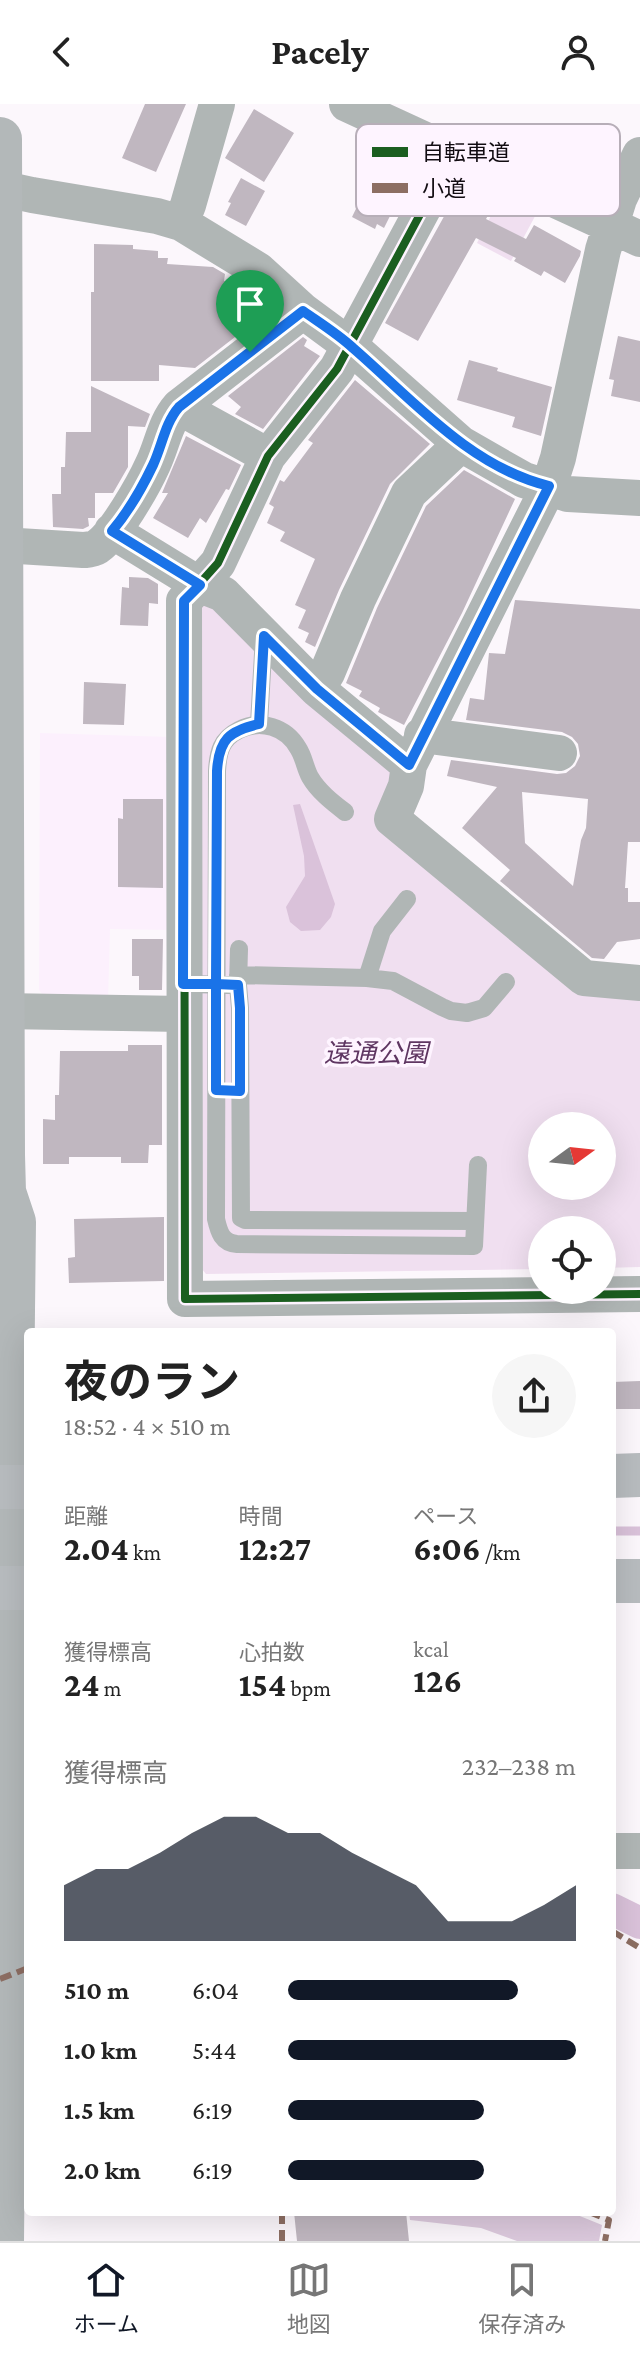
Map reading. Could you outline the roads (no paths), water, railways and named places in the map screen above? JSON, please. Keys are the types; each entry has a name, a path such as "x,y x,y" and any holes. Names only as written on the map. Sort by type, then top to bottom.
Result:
{"highway":[{"path":"616,1476 640,1475"},
{"path":"616,1581 640,1581"}],"main road":[{"path":"0,139 3,1155 4,1203 14,1222 11,1537 4,1682 11,1906 2,2241"}],"street":[{"path":"181,223 217,104"},
{"path":"347,104 390,124"},
{"path":"620,197 640,155"},
{"path":"1,188 181,223 258,270 461,444 524,480 568,494 640,498"},
{"path":"620,204 626,232"},
{"path":"419,216 337,369 268,456 218,563 184,601 194,994 185,1299 640,1294"},
{"path":"591,216 626,232"},
{"path":"626,232 603,250 558,458 549,486 416,750 392,819 584,978 640,983"},
{"path":"2,545 94,548 123,517 153,465 172,416 179,407 303,311"},
{"path":"179,407 268,456"},
{"path":"317,689 409,493 461,444"},
{"path":"112,531 200,585 223,594 317,689 416,750 559,753"},
{"path":"2,1011 194,994"},
{"path":"616,1851 640,1851"}],"lane":[{"path":"259,724 264,636"},
{"path":"345,812 313,781 292,739 277,729 259,724 242,728 226,738 221,746 217,771 226,812 194,994 216,1090 216,1219 220,1236 237,1244 474,1246 478,1165"},
{"path":"367,978 382,931 407,899"},
{"path":"239,949 241,1218 475,1221"},
{"path":"194,994 238,980 367,978 393,981 459,1013 484,1008 506,982"},
{"path":"216,1090 240,1091"},
{"path":"373,1245 374,1221"}],"waterway":[{"path":"616,1531 640,1531"},
{"path":"616,1911 640,1923"}],"park label":[{"name":"遠通公園","path":"376,1053"}]}
